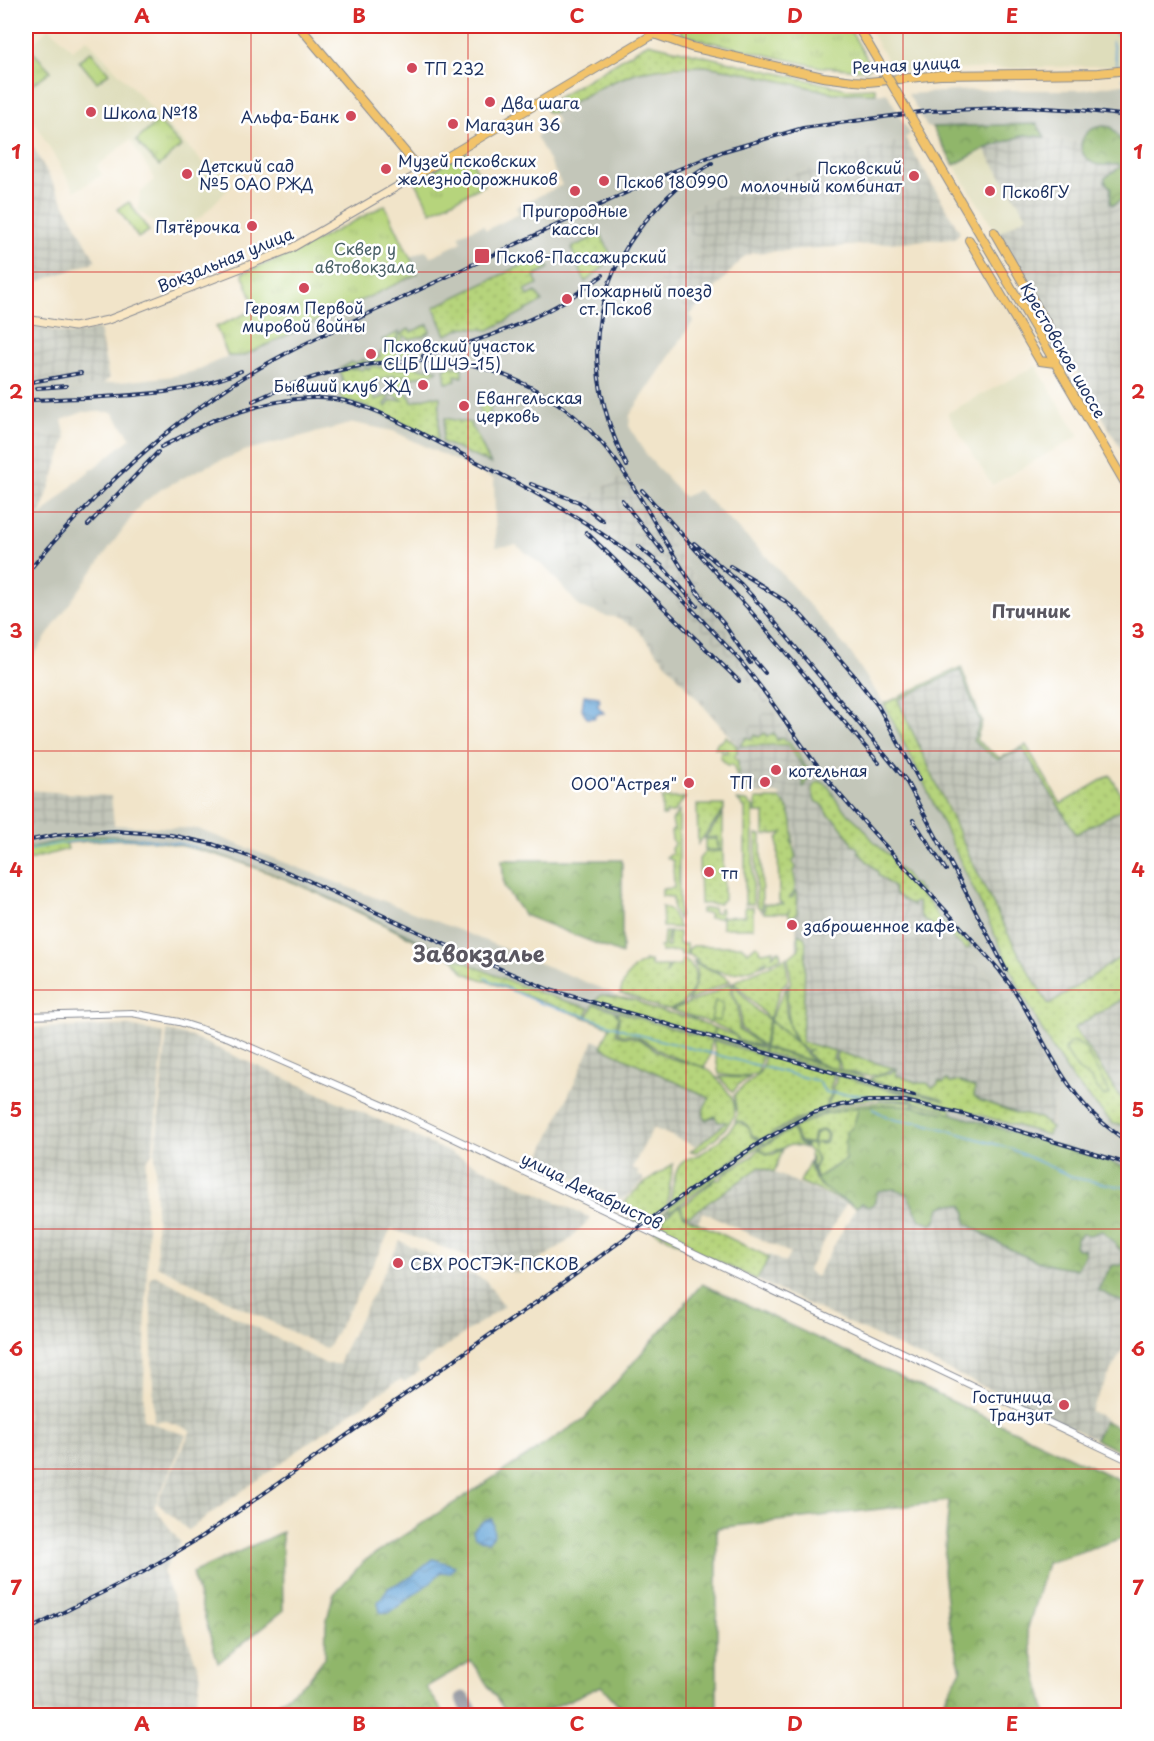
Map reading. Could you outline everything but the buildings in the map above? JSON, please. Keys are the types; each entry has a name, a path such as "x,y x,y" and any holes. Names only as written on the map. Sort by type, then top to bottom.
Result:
{"main road":[{"path":"299,26 422,172"},
{"name":"Вокзальная улица","path":"26,319 74,327 108,321 290,249 668,26"},
{"name":"Крестовское шоссе","path":"857,26 1128,488"},
{"name":"Речная улица","path":"654,34 710,51 823,77 854,81 868,82 940,75 1098,73 1128,70"},
{"path":"969,240 1040,361 1055,363 1057,347 1055,338 994,232"}],"street":[{"name":"улица Декабристов","path":"26,1016 132,1013 179,1022 229,1038 414,1120 611,1212 784,1298 1128,1460"}],"shaded area":[{"path":"867,26 1120,26 1119,36 1128,44 1128,65 894,71"},
{"name":"Школа №18","path":"49,27 72,50 87,39 205,165 212,161 232,185 202,216 182,229 167,234 138,210 140,193 155,179 130,140 97,166 102,175 75,191 26,108 26,51"},
{"path":"705,66 793,85 860,94 887,93 910,134 905,138 701,203 679,217 687,233 689,232 703,253 666,273 659,281 694,320 630,415 629,426 647,456 684,497 698,490 768,558 850,652 884,704 919,773 1021,991 1050,1045 1073,1080 1113,1124 1128,1126 1128,1167 953,1114 931,1109 878,1105 878,1095 851,1085 565,1001 469,963 277,874 231,857 157,839 130,836 79,837 26,848 26,835 31,826 114,825 198,829 456,929 610,992 633,1008 862,1077 874,1083 934,1097 950,1105 1048,1135 1059,1089 1014,1005 826,792 753,678 719,616 626,473 587,496 561,522 565,531 569,563 614,617 580,607 547,569 516,545 496,547 494,479 393,431 354,423 247,450 207,466 163,488 141,504 26,667 26,535 40,517 77,481 131,438 112,412 83,412 62,420 66,438 26,430 26,391 84,388 195,371 228,356 243,356 418,275 410,257 426,250 430,257 462,242 459,235 483,225 486,230 519,214 516,207 562,185 536,136 558,122 553,113 607,84 639,72"},
{"path":"1128,83 1128,146 1116,133 1083,135 1081,142 1045,137 1037,124 927,127 908,94 974,90 1083,90"},
{"path":"26,134 96,261 32,284 26,306"},
{"path":"1025,135 1128,148 1128,461 997,234 1027,216 984,149"},
{"path":"905,138 960,232 955,238 752,253 744,257 690,315 658,281 666,273 703,253 678,218 701,203"},
{"name":"ПсковГУ","path":"984,149 1028,216 997,234 954,165"},
{"path":"26,325 71,334 99,329 109,379 103,384 84,388 26,391"},
{"path":"1036,366 1079,436 992,485 947,413"},
{"path":"26,430 66,438 40,517 26,535"},
{"path":"626,473 719,616 753,678 826,792 1014,1005 1059,1089 1049,1128 799,1053 794,827 780,801 780,794 741,794 737,745 635,627 614,617 569,563 565,531 561,522 587,496"},
{"path":"596,533 649,575 739,666 768,709 737,740 638,624 622,611 617,614 595,590 604,579 590,564 587,566 577,554"},
{"path":"960,669 980,722 973,741 998,760 1023,749 1076,833 1128,806 1128,952 1050,1005 1034,981 976,871 898,700"},
{"path":"26,790 111,796 114,825 26,827"},
{"path":"1128,996 1128,1108 1074,1028"},
{"path":"128,1026 164,1033 153,1152 146,1162 145,1217 148,1232 143,1420 186,1435 154,1507 180,1542 163,1572 201,1676 193,1715 26,1715 26,1028"},
{"path":"167,1031 192,1037 397,1128 591,1218 568,1241 518,1274 391,1229 327,1349 157,1266 155,1152"},
{"path":"594,1040 716,1102 729,1120 695,1146 653,1128 632,1168 639,1171 637,1175 644,1181 622,1200 538,1161"},
{"path":"761,1167 846,1204 807,1271 816,1277 856,1207 863,1203 874,1204 878,1191 895,1189 907,1194 920,1220 932,1225 936,1222 940,1208 948,1204 962,1205 966,1213 966,1224 987,1236 1078,1249 1075,1246 1082,1234 1090,1235 1102,1231 1124,1254 1122,1265 1098,1290 1128,1305 1128,1339 1090,1411 1105,1418 1095,1439 757,1280 770,1255 785,1263 790,1253 703,1212 698,1222 688,1217"},
{"path":"400,1241 485,1280 504,1306 417,1367 419,1372 404,1382 401,1379 349,1414 188,1530 157,1503 191,1430 164,1420 154,1422 150,1277 155,1275 326,1364 340,1364 341,1356"}],"green space":[{"path":"680,26 848,26 871,66 867,70 820,67 684,36 680,31"},
{"path":"648,43 847,89 875,88 876,93 834,93 705,66 673,67 638,72 607,84 553,113 547,112 545,105"},
{"path":"32,51 51,71 26,89 26,57"},
{"path":"91,51 109,73 97,82 79,61"},
{"path":"158,121 181,146 159,166 136,141"},
{"path":"1037,124 1045,137 1025,135 984,149 954,165 932,127"},
{"path":"1103,126 1111,127 1128,146 1128,196 1113,205 1110,203 1111,188 1105,182 1105,178 1120,167 1119,165 1095,164 1088,160 1081,148 1081,142 1088,132"},
{"path":"467,152 485,185 431,212 415,180"},
{"path":"129,202 149,231 138,238 118,209"},
{"name":"Сквер у автовокзала","path":"385,205 418,274 243,356 228,356 216,327 256,309 242,273 293,253"},
{"path":"601,234 612,257 585,282 571,248"},
{"path":"543,255 549,268 534,276 538,284 525,290 528,296 536,292 542,302 489,330 464,327 446,335 434,307"},
{"path":"428,324 430,332 423,336 409,339 403,335 402,342 409,346 412,353 402,357 396,343 400,334 409,329 411,332"},
{"path":"399,332 394,343 400,359 340,369 352,362 354,364 364,359 365,363 380,356 379,353 388,347 387,343 382,340"},
{"path":"408,364 438,370 412,378 407,374 401,376 406,380 408,396 412,402 433,396 440,397 438,440 365,406 343,401 340,396 344,388 340,371 356,368 362,370 365,367 369,369 372,366 403,369","holes":["395,375 401,390 391,396 394,395 403,400 391,401 386,407 388,395 375,400 370,383"]},
{"path":"450,366 462,368 462,377 455,375 456,381 446,383 444,369"},
{"path":"479,398 487,399 492,407 489,411 492,415 490,420 480,420"},
{"path":"445,418 471,423 491,464 442,442"},
{"path":"961,667 982,722 976,740 1000,758 1026,745 1061,804 1110,775 1128,806 1076,834 1023,749 998,760 973,741 980,722 960,670 898,700 988,893 1027,969 1049,1005 1128,952 1128,996 1074,1028 1128,1108 1128,1126 1113,1124 1073,1080 1050,1045 1021,991 919,773 884,704"},
{"path":"765,733 767,736 774,733 777,740 783,737 798,752 802,762 811,773 805,787 803,787 803,767 788,745 740,746 747,737 751,739 755,735 759,737"},
{"path":"726,736 737,746 735,756 738,761 739,782 733,765 728,765 720,758 721,751 725,753 728,750 715,748 717,743"},
{"path":"819,781 829,788 837,802 878,845 892,856 894,865 906,874 910,883 917,885 917,889 930,902 940,919 965,942 969,942 970,948 966,949 946,933 940,933 925,921 920,915 918,902 913,903 913,906 895,894 893,887 878,875 878,872 859,853 857,847 852,845 837,821 827,814 822,804 815,801 812,790 814,784"},
{"path":"662,798 685,798 673,813 666,813 662,816"},
{"path":"756,799 780,799 790,813 793,842 791,840 796,857 793,862 796,868 793,871 795,889 788,898 793,897 796,891 797,912 795,916 789,916 788,912 764,913 764,904 783,904 779,901 778,838 783,833 764,835 764,813 756,813"},
{"path":"737,800 747,801 753,807 753,904 745,904 745,808"},
{"path":"697,805 724,805 724,810 698,844"},
{"path":"679,811 679,920 673,909 673,897 662,896 662,889 674,888 673,861 666,857 672,854 671,849 674,844 671,832 674,829 672,821"},
{"path":"723,814 723,850 719,850 718,837 705,838"},
{"path":"756,835 761,835 762,911 756,905"},
{"path":"79,837 130,837 160,841 189,846 236,860 200,850 150,840 126,839 66,843 68,849 26,861 26,848"},
{"path":"705,839 717,839 718,850 705,850"},
{"path":"723,851 724,899 719,904 700,904 699,859 705,852"},
{"path":"502,860 622,860 622,954 524,915 504,887"},
{"path":"245,864 274,874 330,898 490,973 589,1008 586,1018 464,973 454,959 348,907"},
{"path":"662,907 671,911 680,928 663,927"},
{"path":"745,907 753,907 753,928 722,928 722,918 709,918 709,913 701,913 701,909 713,908 714,913 718,913 721,908 721,917 745,916"},
{"path":"664,932 668,932 666,947 669,947 669,932 679,932 679,944 686,944 687,955 681,955 681,951 661,952"},
{"path":"798,933 804,936 806,942 802,1042 835,1051 833,1058 839,1070 816,1062 807,1052 812,1049 807,1051 797,1043 789,1025 787,996 791,980 788,958 799,949"},
{"path":"756,945 760,948 759,951 774,950 772,957 780,951 781,958 763,965 767,960 762,962 762,965 743,971 727,973 693,961 698,960 688,954 688,949 693,946 742,946 748,952"},
{"path":"786,957 788,980 782,987 769,1019 734,982"},
{"path":"684,959 695,973 695,981 688,997 674,1008 661,1009 634,997 620,994 629,974 645,961 650,961 651,966 668,966 666,975 670,966 681,965"},
{"path":"694,963 730,981 688,1001 696,982 697,973"},
{"path":"731,983 731,993 738,1007 739,1029 762,1046 740,1041 729,1031 671,1010 707,996"},
{"path":"733,983 757,1011 769,1020 763,1046 741,1028 740,1007 733,993"},
{"path":"788,983 786,1013 795,1041 770,1020"},
{"path":"601,995 635,1000 652,1009 692,1018 714,1028 712,1037 595,1002"},
{"path":"715,1001 723,1003 720,1021 711,1020"},
{"path":"594,1004 613,1010 618,1017 616,1033 622,1037 635,1038 667,1057 702,1067 714,1075 729,1094 735,1108 727,1127 708,1145 696,1152 691,1151 727,1122 718,1122 715,1116 706,1120 703,1111 710,1098 601,1047 610,1027 587,1018"},
{"path":"616,1011 711,1040 710,1054 706,1064 704,1067 677,1058 662,1052 641,1038 622,1035 618,1032 619,1017"},
{"path":"770,1021 793,1040 813,1061 764,1047"},
{"path":"715,1028 736,1036 738,1042 763,1048 763,1052 714,1038"},
{"path":"713,1040 762,1055 758,1073 744,1076 719,1074"},
{"path":"1073,1041 1084,1047 1110,1094 1103,1096 1091,1079 1077,1069 1065,1050"},
{"path":"764,1048 882,1085 923,1095 944,1101 937,1097 875,1082 870,1078 891,1073 897,1068 896,1075 919,1083 927,1083 932,1087 939,1081 943,1083 947,1080 950,1083 959,1081 975,1088 974,1096 979,1100 1016,1113 1040,1118 1051,1128 1048,1135 908,1094 906,1091 907,1093 764,1052"},
{"path":"837,1052 894,1068 875,1075 862,1075 841,1070 836,1058"},
{"path":"764,1055 833,1074 833,1081 830,1088 832,1093 824,1109 788,1124 761,1140 752,1135 746,1125 735,1121 737,1114 734,1095 762,1069"},
{"path":"836,1075 907,1095 911,1101 868,1100 826,1108 834,1092 832,1088 836,1082"},
{"path":"719,1077 750,1078 739,1084 733,1092"},
{"path":"910,1096 950,1108 953,1114 916,1107 914,1103 947,1110 914,1102"},
{"path":"905,1101 915,1106 870,1105 825,1113 826,1110 855,1104"},
{"path":"878,1105 905,1105 953,1114 1128,1167 1128,1305 1098,1290 1113,1265 1122,1265 1124,1254 1102,1231 1090,1235 1082,1234 1075,1246 1078,1249 1084,1249 1085,1254 1077,1269 1062,1268 1019,1254 966,1223 966,1213 962,1205 948,1204 940,1208 936,1222 932,1225 920,1220 907,1194 895,1189 878,1191 874,1204 868,1207 862,1203 856,1207 816,1179 845,1160 846,1132 853,1127 859,1106"},
{"path":"859,1107 845,1160 816,1179 810,1152 798,1139 793,1128 825,1114"},
{"path":"824,1110 824,1113 791,1128 764,1144 762,1141 789,1126"},
{"path":"740,1122 750,1129 751,1136 760,1141 670,1204 674,1178 680,1165 710,1148 735,1123"},
{"path":"792,1129 797,1140 805,1148 792,1145 766,1153 760,1148"},
{"path":"823,1129 828,1133 827,1141 822,1144 817,1143 826,1141 827,1135 823,1130 815,1134 813,1144 814,1133"},
{"path":"761,1142 763,1144 669,1212 669,1207"},
{"path":"759,1149 766,1154 774,1154 783,1149 774,1172 760,1167 689,1216 683,1214 681,1206 715,1180 719,1180 728,1171 754,1155"},
{"path":"813,1152 818,1160 814,1169 816,1179 810,1163 812,1157 813,1169 817,1161"},
{"path":"811,1158 810,1168 818,1183 832,1194 856,1207 800,1182"},
{"path":"673,1164 667,1206 642,1224 620,1212 635,1191"},
{"path":"680,1206 683,1215 688,1218 769,1257 757,1280 666,1237 663,1221 665,1216"},
{"path":"668,1209 661,1221 663,1236 646,1226"},
{"path":"702,1284 1128,1484 1128,1536 1047,1563 1027,1631 1046,1715 935,1715 961,1670 948,1620 943,1571 949,1501 717,1528 717,1715 628,1715 601,1686 536,1715 508,1715 471,1661 426,1687 445,1715 265,1716 281,1700 307,1681 325,1657 326,1624 333,1595 364,1561 584,1419"},
{"path":"1105,1421 1128,1432 1128,1456 1095,1439"},
{"path":"282,1532 283,1611 218,1663 192,1573"}],"water":[{"path":"584,695 599,697 600,701 597,705 604,713 594,718 587,718 582,709"},
{"path":"492,1519 494,1535 488,1542 475,1537 473,1531 477,1526 483,1521"},
{"path":"433,1559 455,1566 450,1573 441,1572 389,1613 380,1612 378,1602 388,1588 411,1577"}],"waterway":[{"path":"1116,35 1117,26"},
{"path":"1112,41 1117,64"},
{"path":"1125,85 1128,92"},
{"path":"1127,124 1126,143 1128,145"},
{"path":"26,851 68,842 112,838 155,840 198,848"},
{"path":"485,978 542,1004 640,1035 818,1081 825,1092 872,1097"},
{"path":"873,1109 894,1119 919,1122 1009,1148 1075,1178 1128,1188"}],"taxiway":[{"path":"463,1699 474,1716"}],"railway":[{"path":"26,574 73,521 122,472 176,426 233,384 316,338 674,171 724,151 803,128 928,111 1027,107 1128,116"},
{"path":"627,466 611,427 601,389 597,352 600,317 609,282 626,249 648,217 678,187 712,163"},
{"path":"423,356 518,325 562,303 603,275"},
{"path":"253,401 318,376 385,362 469,364 523,383 572,414 600,441 628,478 676,559 702,597"},
{"path":"26,400 165,392 203,385 241,371"},
{"path":"26,383 81,373"},
{"path":"37,388 66,386"},
{"path":"289,393 322,388"},
{"path":"209,422 286,400 334,399 361,406 401,423 490,468 590,526 637,559 687,604 748,670 841,796 1000,971 1019,997 1057,1066 1083,1103 1104,1124 1128,1142"},
{"path":"161,447 217,418"},
{"path":"88,525 158,452"},
{"path":"531,484 579,502 603,521"},
{"path":"642,490 747,607 879,763"},
{"path":"622,500 663,552"},
{"path":"586,532 739,681"},
{"path":"694,543 741,584 763,608 905,779 1006,970"},
{"path":"638,546 662,566 697,606"},
{"path":"730,566 766,588"},
{"path":"758,584 785,601 802,616 852,673 878,706 919,780"},
{"path":"696,591 724,624 750,663"},
{"path":"749,654 765,673"},
{"path":"913,820 946,870"},
{"path":"26,841 56,835 115,831 171,835 212,844 307,880 461,952 550,990 914,1096"},
{"path":"26,1631 143,1572 203,1536 568,1280 686,1193 762,1141 813,1113 841,1105 868,1101 905,1101 963,1114 1128,1164"}],"place":[{"name":"ТП 232","path":"412,68"},
{"name":"Два шага","path":"490,102"},
{"name":"Школа №18","path":"91,112"},
{"name":"Альфа-Банк","path":"351,116"},
{"name":"Магазин 36","path":"453,124"},
{"name":"Музей псковских железнодорожников","path":"386,169"},
{"name":"Детский сад №5 ОАО РЖД","path":"187,174"},
{"name":"Псковский молочный комбинат","path":"914,176"},
{"name":"Псков 180990","path":"604,181"},
{"name":"Пригородные кассы","path":"575,191"},
{"name":"ПсковГУ","path":"990,191"},
{"name":"Пятёрочка","path":"252,226"},
{"name":"Псков-Пассажирский","path":"482,256"},
{"name":"Героям Первой мировой войны","path":"304,288"},
{"name":"Пожарный поезд ст. Псков","path":"567,299"},
{"name":"Псковский участок СЦБ (ШЧЭ-15)","path":"371,354"},
{"name":"Бывший клуб ЖД","path":"423,385"},
{"name":"Евангельская церковь","path":"464,406"},
{"name":"котельная","path":"776,770"},
{"name":"ТП","path":"765,782"},
{"name":"ООО\"Астрея\"","path":"689,783"},
{"name":"тп","path":"709,872"},
{"name":"заброшенное кафе","path":"792,925"},
{"name":"СВХ РОСТЭК-ПСКОВ","path":"398,1263"},
{"name":"Гостиница Транзит","path":"1064,1405"}],"district":[{"name":"Птичник","path":"1031,610"},
{"name":"Завокзалье","path":"479,952"}]}
